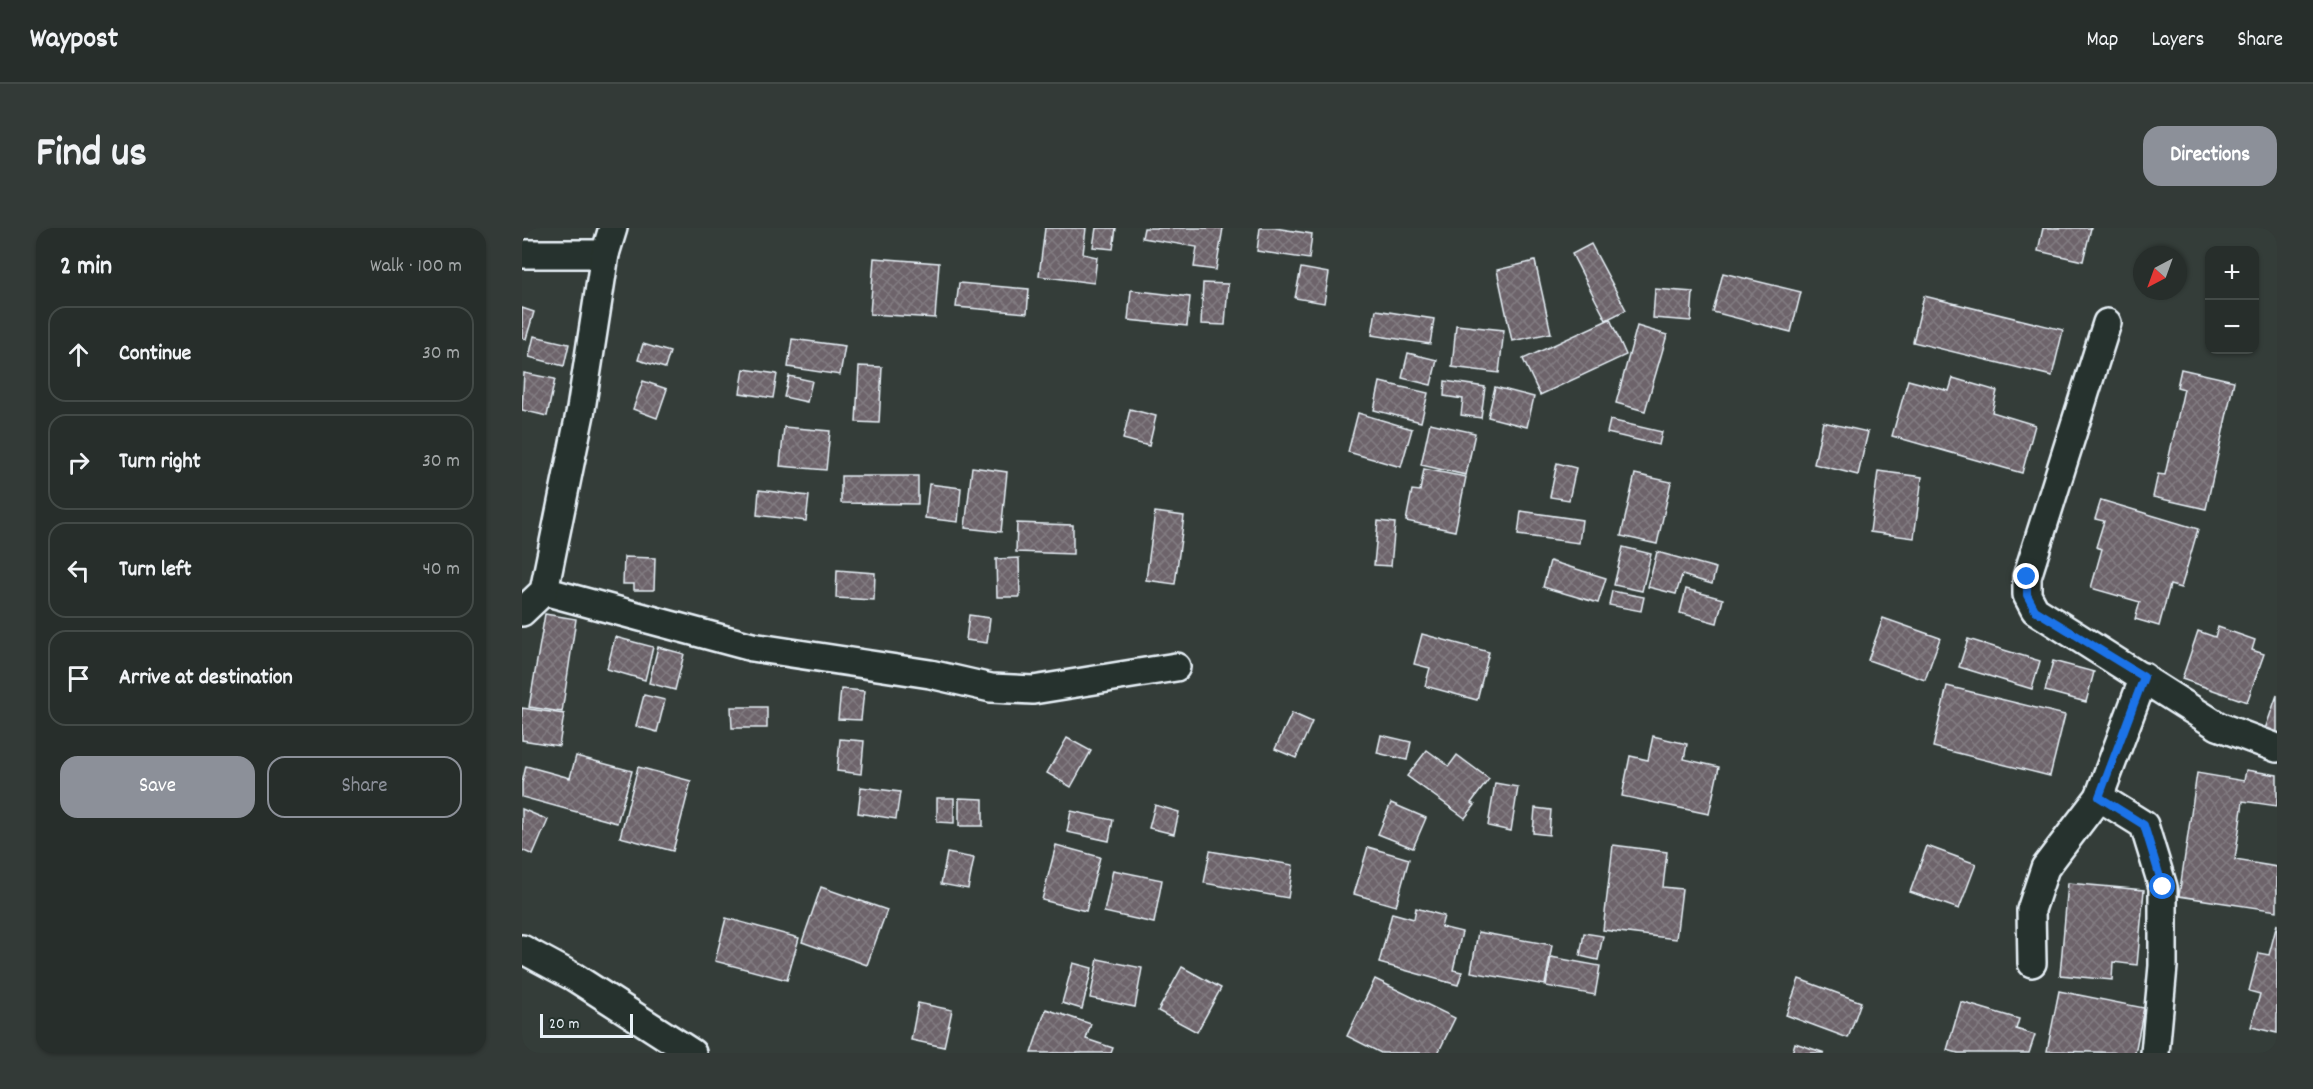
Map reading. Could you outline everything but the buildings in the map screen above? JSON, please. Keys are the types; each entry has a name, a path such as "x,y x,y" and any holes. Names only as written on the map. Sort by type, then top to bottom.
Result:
{"street":[{"path":"522,612 544,591 580,409 605,254 613,228"},
{"path":"522,254 605,254"},
{"path":"2108,323 2027,577 2027,595 2035,610 2218,726 2277,748"},
{"path":"544,591 752,647 930,674 991,688 1033,690 1176,667"},
{"path":"2032,963 2031,910 2045,868 2099,797 2144,677"},
{"path":"2099,797 2144,825 2163,887 2163,966 2155,1053"},
{"path":"522,949 574,977 692,1053"}],"route":[{"path":"2027,577 2027,595 2035,610 2144,677 2099,797 2144,825 2163,887"}]}
